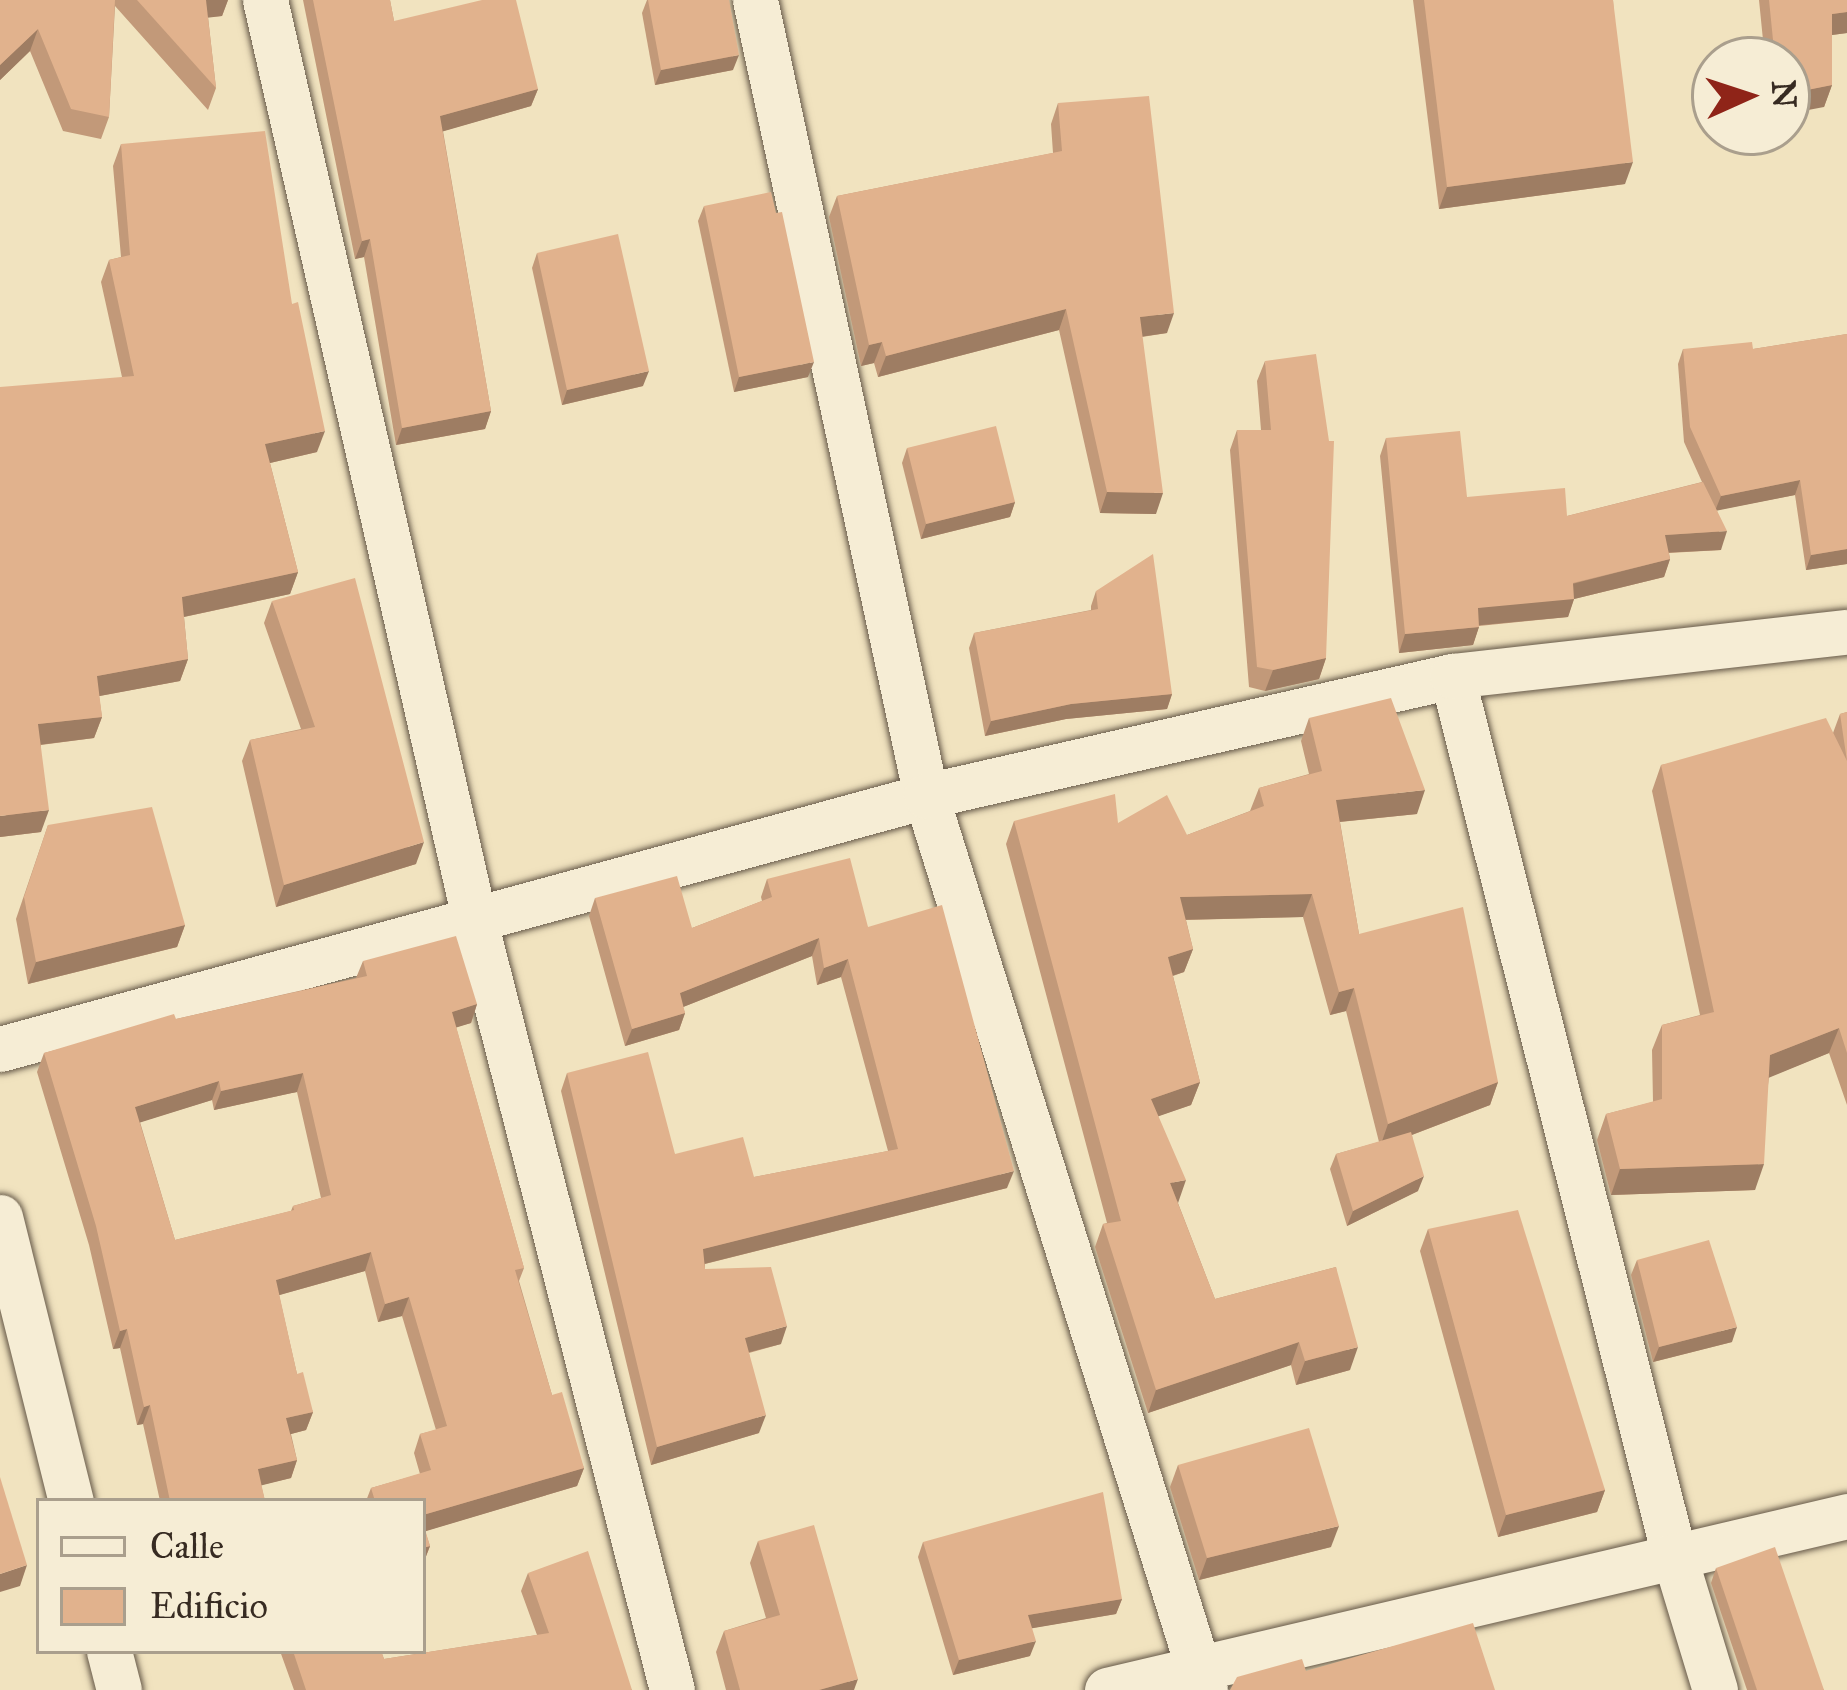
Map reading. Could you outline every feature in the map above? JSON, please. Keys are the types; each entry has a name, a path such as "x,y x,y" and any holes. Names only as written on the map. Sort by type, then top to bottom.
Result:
{"street":[{"path":"266,0 475,922 672,1690"},
{"path":"755,0 926,796 1203,1679"},
{"path":"0,1049 926,796 1452,676 1847,632"},
{"path":"1452,676 1674,1555 1714,1690"},
{"path":"0,1217 70,1498"},
{"path":"1107,1690 1203,1679 1674,1555 1847,1516"},
{"path":"110,1654 118,1690"}],"building":[{"path":"0,0 115,0 109,117 71,109 38,29 0,65"},
{"path":"137,0 206,0 216,88"},
{"path":"313,0 390,0 394,21 482,0 516,0 538,89 440,116 491,411 402,428 370,239 362,241"},
{"path":"648,0 729,0 739,55 661,70"},
{"path":"1424,0 1613,0 1633,162 1447,187"},
{"path":"1769,0 1847,0 1847,12 1832,14 1832,85 1811,89 1811,36 1773,36"},
{"path":"1149,96 1174,313 1140,317 1163,493 1107,492 1066,309 886,356 882,342 869,345 837,196 1062,151 1058,103"},
{"path":"265,131 292,304 298,302 325,431 265,444 298,572 182,597 188,659 97,676 102,717 38,724 49,810 0,816 0,387 134,376 109,260 130,255 121,144"},
{"path":"771,192 776,213 782,212 814,362 739,377 704,206"},
{"path":"618,234 649,371 567,390 537,253"},
{"path":"1847,334 1847,549 1811,555 1800,480 1721,496 1690,427 1683,349 1752,342 1753,349"},
{"path":"1316,354 1329,441 1334,441 1326,658 1273,670 1257,667 1237,430 1271,430 1265,361"},
{"path":"996,426 1015,502 926,524 907,448"},
{"path":"1460,431 1467,497 1565,488 1567,516 1703,482 1727,531 1665,535 1670,559 1573,583 1574,599 1478,608 1479,627 1405,634 1386,438"},
{"path":"1153,554 1172,694 1071,704 991,721 974,633 1098,609 1096,591"},
{"path":"355,578 424,842 284,885 250,740 315,727 272,601"},
{"path":"1391,698 1425,790 1336,800 1359,934 1463,907 1498,1082 1388,1124 1354,988 1339,992 1312,894 1180,897 1193,949 1168,957 1200,1082 1151,1099 1186,1180 1170,1183 1215,1299 1336,1267 1358,1347 1305,1361 1299,1342 1156,1390 1103,1224 1121,1221 1014,821 1115,794 1118,823 1167,795 1187,835 1264,806 1259,788 1322,771 1309,718"},
{"path":"1847,712 1847,761 1840,714"},
{"path":"1826,718 1847,761 1847,1053 1839,1028 1770,1055 1764,1164 1620,1169 1606,1114 1662,1099 1662,1025 1714,1012 1661,765"},
{"path":"152,807 185,925 36,962 24,897 48,825"},
{"path":"850,858 868,927 942,905 1014,1171 703,1249 705,1269 771,1267 787,1326 745,1338 766,1415 657,1447 567,1073 648,1052 675,1154 743,1137 754,1177 898,1149 848,959 824,968 819,938 680,993 685,1013 632,1029 595,898 677,876 692,928 772,897 767,879"},
{"path":"456,936 477,1004 452,1012 524,1268 515,1270 552,1395 562,1392 584,1468 426,1514 426,1498 374,1498 371,1488 431,1470 420,1434 447,1426 409,1297 385,1304 371,1252 276,1280 297,1374 303,1372 313,1412 286,1418 297,1460 258,1469 264,1498 169,1498 150,1405 144,1407 127,1329 120,1331 96,1226 44,1053 174,1014 176,1019 367,976 363,961","holes":["303,1073 331,1195 293,1206 294,1210 175,1240 135,1107 219,1081 221,1091"]},
{"path":"1411,1132 1424,1176 1353,1211 1336,1154"},
{"path":"1518,1210 1605,1490 1506,1515 1428,1229"},
{"path":"1709,1240 1737,1327 1659,1347 1637,1260"},
{"path":"1309,1428 1339,1526 1207,1558 1178,1465"},
{"path":"0,1477 27,1565 0,1574"},
{"path":"1103,1492 1122,1599 1028,1615 1036,1641 959,1660 923,1542"},
{"path":"814,1525 858,1679 819,1690 740,1690 724,1631 780,1615 758,1541"},
{"path":"1775,1547 1824,1690 1757,1690 1716,1568"},
{"path":"588,1551 632,1690 306,1690 294,1654 382,1654 384,1659 549,1633 528,1573"},
{"path":"1473,1623 1495,1690 1230,1690 1237,1677 1302,1659 1306,1671"}]}
